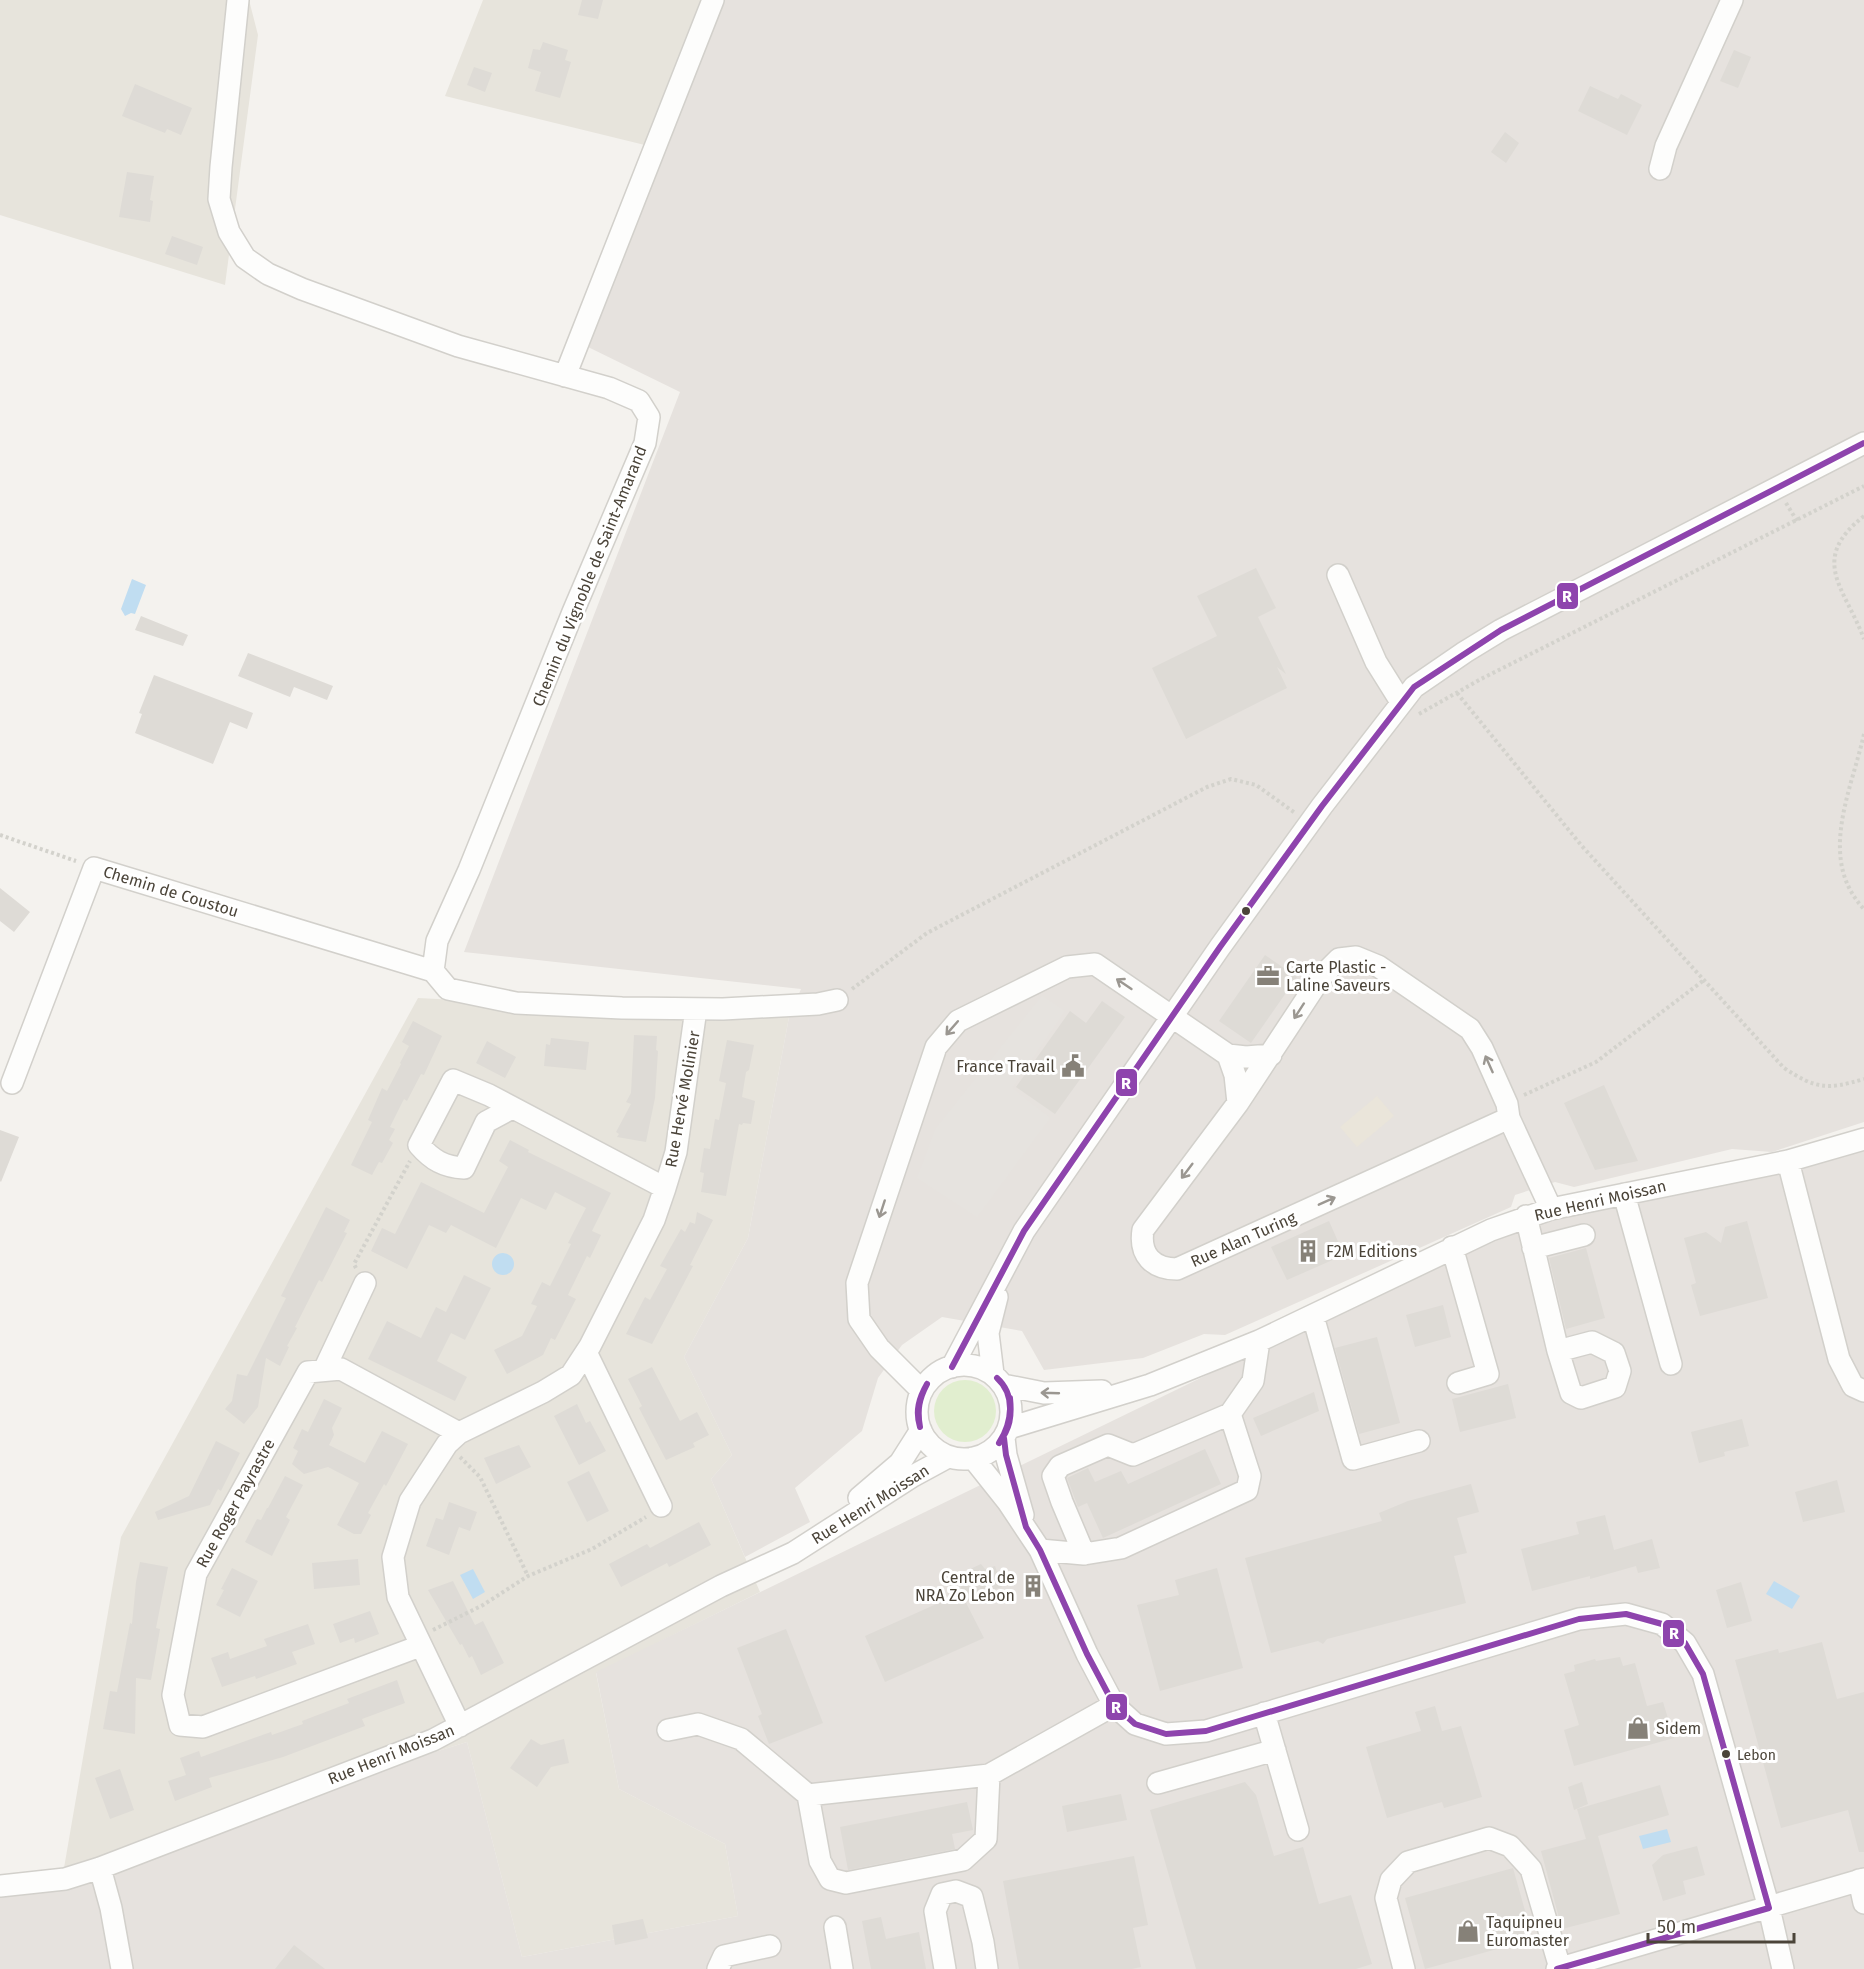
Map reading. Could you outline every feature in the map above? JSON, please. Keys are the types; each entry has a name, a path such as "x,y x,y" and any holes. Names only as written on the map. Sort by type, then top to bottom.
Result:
{"street":[{"name":"Chemin du Vignoble de Saint-Amarand","path":"238,0 219,199 229,232 245,258 267,274 458,346 609,388 639,401 649,417 645,443 573,612 469,870 437,941 433,971"},
{"path":"565,376 713,0"},
{"path":"1660,169 1666,146 1732,0"},
{"path":"952,1366 1024,1231 1308,826 1414,687 1501,630 1864,443"},
{"path":"1338,574 1376,663 1401,702"},
{"name":"Chemin de Coustou","path":"12,1083 94,868 433,971"},
{"name":"Rue Alan Turing","path":"1508,1111 1177,1269 1166,1269 1156,1265 1144,1250 1141,1241 1143,1230 1238,1103 1321,977 1339,959 1356,957 1378,966 1470,1029 1482,1048 1551,1209"},
{"path":"922,1391 879,1348 859,1319 857,1283 936,1047 958,1021 1067,967 1095,964 1228,1055 1246,1057 1271,1055"},
{"path":"433,971 448,989 516,1003 622,1008 723,1009 818,1004 837,1000"},
{"name":"Rue Hervé Molinier","path":"453,1438 571,1376 586,1352 654,1220 665,1188 676,1152 696,1009"},
{"path":"1228,1055 1235,1075 1238,1103"},
{"name":"Rue Hervé Molinier","path":"419,1145 453,1080 489,1095 665,1188"},
{"path":"419,1145 431,1158 452,1168 464,1168 486,1122 512,1108"},
{"name":"Rue Henri Moissan","path":"1006,1433 1150,1385 1259,1341 1452,1248 1526,1216 1788,1161 1864,1139"},
{"path":"1788,1161 1839,1359 1853,1386 1864,1391"},
{"path":"1624,1194 1671,1364"},
{"path":"1526,1216 1558,1351"},
{"path":"1533,1248 1584,1235"},
{"path":"1452,1248 1488,1374 1458,1383"},
{"path":"998,1380 988,1333 1004,1268"},
{"path":"365,1283 324,1370 341,1369 453,1438 410,1501 393,1557 398,1597 460,1726"},
{"path":"1313,1316 1353,1459 1419,1442"},
{"path":"1084,1554 1053,1476 1060,1466 1108,1445 1133,1455 1230,1414 1253,1382 1259,1341"},
{"path":"586,1352 660,1506"},
{"path":"1006,1433 996,1448 985,1455 961,1459 948,1457 927,1442 921,1430 917,1417 922,1391 934,1376 952,1366 980,1367 998,1380 1010,1398 1012,1413 1006,1433 1006,1455 1026,1527"},
{"name":"Rue Roger Payrastre","path":"324,1370 308,1372 196,1574 173,1695 180,1725 203,1727 418,1642"},
{"name":"Rue Henri Moissan","path":"998,1380 1044,1393 1084,1393 1150,1385"},
{"path":"1040,1550 1084,1554 1121,1548 1247,1490 1250,1476 1230,1414"},
{"name":"Rue Henri Moissan","path":"793,1552 900,1463 921,1430"},
{"name":"Rue Henri Moissan","path":"0,1886 65,1878 100,1868 433,1740 722,1586 793,1552 913,1476 948,1457"},
{"path":"974,1458 1026,1527 1040,1550 1114,1705 1135,1724 1166,1734 1206,1731 1579,1619 1626,1614 1662,1624 1685,1643 1703,1674 1769,1908 1783,1969"},
{"path":"808,1794 989,1775 1114,1705"},
{"path":"1264,1713 1298,1830"},
{"path":"668,1730 698,1724 741,1739 808,1794 820,1861 830,1879 846,1883 963,1860 986,1839 989,1775"},
{"path":"1158,1783 1275,1750"},
{"path":"1404,1969 1386,1898 1391,1880 1408,1862 1489,1838 1510,1846 1531,1869 1559,1969 1861,1880 1864,1903"},
{"path":"100,1868 111,1908 122,1969"},
{"path":"945,1969 935,1911 942,1894 956,1891 972,1896 984,1942 987,1969"},
{"path":"835,1927 842,1969"},
{"path":"718,1969 724,1956 770,1946"}],"path":[{"path":"1864,486 1457,693 1581,845 1784,1068 1813,1084 1829,1087 1864,1079"},
{"path":"1784,500 1797,521"},
{"path":"1864,516 1848,528 1840,540 1834,555 1833,567 1839,587 1864,639"},
{"path":"1864,734 1843,818 1840,862 1847,887 1864,909"},
{"path":"837,1000 927,933 1207,787 1231,779 1256,785 1292,809 1308,826"},
{"path":"0,835 94,868"},
{"path":"1508,1111 1596,1062 1704,980"},
{"path":"365,1283 354,1264 419,1145"},
{"path":"453,1438 480,1477 528,1576"},
{"path":"418,1642 528,1576 592,1549 641,1522 660,1506"}],"shaded area":[{"path":"0,0 249,0 258,35 225,285 0,215"},
{"path":"483,0 721,0 657,148 445,96"},
{"path":"721,0 1864,0 1864,1122 1772,1152 1732,1149 1574,1187 1555,1182 1515,1195 1511,1207 1225,1335 1204,1334 1143,1358 1044,1370 1022,1331 942,1317 902,1345 878,1378 862,1431 795,1488 810,1522 745,1557 711,1479 732,1455 684,1357 748,1238 789,1017 801,989 464,952 680,392 588,347 657,148"},
{"path":"1042,996 1065,1011 1012,1088 1050,1118 977,1217 917,1178 936,1128"},
{"path":"418,998 789,1017 748,1238 684,1357 732,1455 711,1479 760,1592 596,1673 619,1789 725,1844 738,1916 522,1957 467,1742 64,1868 121,1537"},
{"path":"1377,1096 1394,1116 1357,1147 1340,1127"},
{"path":"1864,1132 1864,1969 0,1969 0,1891 64,1868 467,1742 522,1957 738,1916 725,1844 619,1789 596,1672 1507,1229"}],"green space":[{"path":"959,1380 971,1380 987,1389 994,1399 996,1411 994,1423 987,1433 971,1442 959,1442 948,1437 939,1428 934,1417 934,1405 939,1394 948,1385"}],"water":[{"path":"132,579 146,585 135,614 125,616 121,609"},
{"path":"503,1253 511,1256 514,1264 511,1272 503,1275 495,1272 492,1264 495,1256"},
{"path":"473,1569 485,1592 473,1599 460,1575"},
{"path":"1774,1581 1800,1596 1792,1609 1766,1594"},
{"path":"1667,1829 1671,1842 1643,1849 1639,1836"}],"building":[{"path":"582,0 603,0 598,19 578,15"},
{"path":"543,42 568,50 565,60 571,62 560,98 535,91 541,72 528,68 533,49 540,50"},
{"path":"1734,50 1751,57 1738,88 1720,81"},
{"path":"474,67 492,73 485,92 467,85"},
{"path":"135,84 192,108 181,135 167,129 165,133 122,116"},
{"path":"1590,86 1618,99 1621,94 1642,105 1627,135 1578,111"},
{"path":"1505,132 1519,143 1506,163 1491,152"},
{"path":"127,172 154,176 150,200 153,201 150,222 119,217"},
{"path":"172,236 203,247 197,265 165,254"},
{"path":"1256,568 1276,608 1258,617 1286,674 1277,667 1287,688 1186,739 1152,668 1217,636 1197,596"},
{"path":"141,616 188,635 183,646 135,630"},
{"path":"248,653 333,686 327,700 294,687 290,697 238,676"},
{"path":"154,675 253,713 247,729 230,722 213,764 135,733 142,714 139,713"},
{"path":"0,888 30,912 14,932 0,921"},
{"path":"1265,955 1297,977 1251,1043 1219,1021"},
{"path":"1102,1001 1125,1017 1055,1114 1016,1087 1070,1011 1086,1023"},
{"path":"413,1021 442,1036 424,1075 421,1074 407,1101 404,1099 390,1127 395,1129 389,1140 393,1143 372,1175 351,1165 372,1122 368,1120 382,1088 387,1091 409,1046 402,1042"},
{"path":"634,1035 657,1036 655,1098 646,1142 617,1137 619,1134 616,1132 631,1104 626,1102 631,1093"},
{"path":"551,1038 589,1042 586,1070 544,1066 546,1044 550,1045"},
{"path":"727,1040 754,1045 742,1097 755,1101 751,1124 739,1124 726,1196 701,1192 704,1173 700,1172 704,1148 710,1149 715,1119 719,1120 726,1083 719,1081"},
{"path":"487,1041 516,1057 505,1078 476,1063"},
{"path":"1604,1085 1638,1161 1595,1170 1564,1103"},
{"path":"0,1130 19,1137 1,1182 0,1181"},
{"path":"510,1140 529,1150 528,1152 611,1193 592,1231 601,1235 590,1258 587,1256 568,1295 576,1299 555,1340 551,1338 543,1355 507,1374 494,1350 522,1336 537,1306 531,1304 542,1282 550,1286 586,1208 555,1192 546,1210 521,1198 496,1248 451,1225 446,1233 429,1225 407,1269 371,1251 382,1228 395,1234 421,1182 484,1213 508,1167 499,1161"},
{"path":"326,1207 350,1220 344,1232 347,1233 322,1282 319,1280 295,1327 297,1328 280,1366 266,1358 258,1407 244,1424 225,1409 232,1401 237,1374 247,1376 286,1298 281,1296"},
{"path":"697,1212 713,1220 690,1265 693,1266 652,1344 626,1334 645,1297 650,1300 667,1269 660,1266 681,1229 685,1232 690,1222 695,1224"},
{"name":"F2M Editions","path":"1329,1221 1344,1255 1287,1280 1271,1247"},
{"path":"1747,1221 1768,1298 1700,1316 1691,1285 1696,1283 1684,1238 1706,1232 1721,1243 1725,1227"},
{"path":"1586,1248 1605,1318 1566,1329 1549,1258"},
{"path":"464,1275 491,1288 465,1340 451,1333 437,1361 467,1377 455,1401 368,1359 387,1321 421,1338 436,1307 446,1312"},
{"path":"1443,1305 1451,1337 1415,1347 1406,1315"},
{"path":"1377,1337 1400,1423 1359,1434 1335,1348"},
{"path":"652,1367 680,1421 697,1412 709,1435 693,1443 695,1447 666,1460 639,1408 642,1406 628,1379"},
{"path":"1508,1384 1516,1418 1460,1432 1452,1399"},
{"path":"1314,1392 1319,1411 1261,1436 1253,1418"},
{"path":"324,1399 342,1408 332,1428 334,1435 329,1445 365,1463 382,1431 408,1444 386,1486 384,1484 368,1513 371,1515 361,1534 354,1534 337,1525 359,1483 328,1467 304,1474 292,1464 298,1451 293,1448 302,1429 308,1432"},
{"path":"577,1404 586,1423 590,1421 606,1451 579,1465 554,1416"},
{"path":"1742,1419 1749,1446 1724,1452 1725,1456 1699,1463 1691,1432"},
{"path":"216,1441 240,1453 221,1491 218,1489 210,1505 158,1520 155,1512 189,1496"},
{"path":"519,1445 531,1467 496,1484 484,1458"},
{"path":"1205,1449 1221,1484 1103,1538 1087,1503 1078,1507 1067,1478 1088,1468 1095,1482 1121,1471 1128,1484"},
{"path":"589,1471 609,1511 587,1522 567,1482"},
{"path":"285,1476 303,1485 286,1517 290,1520 272,1556 245,1542 257,1519 261,1520"},
{"path":"1837,1480 1845,1512 1803,1522 1795,1492"},
{"path":"1471,1484 1479,1512 1457,1518 1467,1553 1454,1556 1466,1603 1327,1639 1323,1644 1318,1641 1271,1653 1245,1558 1382,1521 1379,1513 1408,1501"},
{"path":"449,1502 477,1512 470,1531 459,1527 449,1555 426,1546 436,1518 443,1520"},
{"path":"1605,1515 1614,1550 1652,1539 1660,1568 1638,1573 1636,1566 1590,1579 1590,1576 1532,1591 1521,1549 1579,1534 1576,1522"},
{"path":"699,1522 711,1545 669,1567 667,1563 621,1587 609,1564 647,1544 650,1548"},
{"path":"358,1559 360,1585 314,1589 312,1563"},
{"path":"140,1562 168,1567 156,1628 160,1629 151,1680 136,1678 135,1734 103,1729 110,1691 117,1692 130,1623 132,1624"},
{"path":"981,1564 985,1569 995,1566 1002,1587 966,1602 959,1582 969,1578 966,1571"},
{"path":"232,1568 258,1581 240,1617 216,1605"},
{"path":"1217,1568 1243,1668 1160,1691 1137,1605 1179,1595 1175,1580"},
{"path":"453,1581 475,1625 483,1621 504,1663 481,1675 472,1656 469,1658 462,1644 460,1645 428,1590"},
{"path":"1741,1582 1752,1621 1727,1628 1716,1590"},
{"path":"961,1593 984,1638 885,1682 865,1636"},
{"path":"370,1611 379,1634 355,1643 354,1638 340,1643 333,1624"},
{"path":"308,1624 315,1644 292,1652 297,1664 256,1679 255,1676 222,1687 211,1658 228,1652 230,1659 267,1646 264,1639"},
{"path":"786,1629 823,1723 769,1744 758,1716 762,1714 737,1648"},
{"path":"1822,1642 1837,1699 1864,1692 1864,1852 1859,1852 1848,1810 1781,1828 1735,1660 1778,1649 1779,1653"},
{"path":"1620,1657 1623,1666 1635,1663 1647,1706 1663,1702 1674,1738 1574,1766 1564,1730 1579,1725 1564,1674 1575,1671 1574,1665 1595,1659 1596,1661"},
{"path":"397,1680 405,1703 362,1719 365,1726 283,1757 209,1778 212,1787 175,1801 168,1781 186,1775 180,1758 199,1751 201,1757 271,1732 272,1735 303,1724 302,1721 349,1703 347,1699"},
{"path":"1435,1706 1442,1731 1461,1726 1482,1797 1444,1808 1442,1802 1387,1818 1366,1747 1421,1731 1415,1712"},
{"path":"531,1739 541,1745 564,1739 569,1763 551,1767 537,1787 510,1768"},
{"path":"120,1769 134,1810 110,1819 95,1778"},
{"path":"1245,1782 1256,1795 1274,1856 1303,1847 1319,1904 1351,1895 1372,1964 1356,1969 1196,1969 1150,1810"},
{"path":"1582,1782 1588,1804 1574,1810 1568,1787"},
{"path":"1660,1785 1669,1815 1598,1836 1620,1914 1562,1929 1541,1851 1586,1839 1577,1809"},
{"path":"1121,1794 1127,1820 1067,1832 1062,1806"},
{"path":"967,1802 973,1830 952,1834 955,1849 848,1870 840,1827"},
{"path":"1697,1846 1705,1875 1683,1881 1686,1894 1663,1901 1652,1865 1663,1855"},
{"path":"1134,1856 1148,1925 1133,1928 1141,1967 1132,1969 1019,1969 1003,1881"},
{"path":"1513,1868 1533,1939 1425,1969 1405,1898"},
{"path":"881,1917 886,1939 919,1932 926,1969 871,1969 862,1921"},
{"path":"643,1919 648,1938 615,1945 612,1925"},
{"path":"294,1945 325,1969 275,1969"}],"transit line":[{"name":"R","path":"952,1367 1024,1231 1220,947 1322,806 1414,687 1501,630 1864,443"},
{"name":"R","path":"997,1378 1007,1393 1010,1409 1007,1427 999,1443"},
{"name":"R","path":"920,1427 919,1405 927,1384"},
{"name":"R","path":"920,1427 919,1405 927,1384"},
{"name":"R","path":"999,1443 1009,1422 1010,1398"},
{"name":"R","path":"1004,1438 1006,1455 1026,1527 1040,1550 1087,1654 1114,1705 1135,1724 1166,1734 1206,1731 1579,1619 1626,1614 1662,1624 1685,1643 1703,1674 1769,1908"},
{"name":"R","path":"1557,1969 1769,1908"}],"place":[{"name":"Carte Plastic - Laline Saveurs","path":"1268,976"},
{"name":"France Travail","path":"1073,1066"},
{"name":"F2M Editions","path":"1308,1251"},
{"name":"Central de NRA Zo Lebon","path":"1033,1586"},
{"name":"Sidem","path":"1638,1728"},
{"name":"Lebon","path":"1726,1754"},
{"name":"Taquipneu Euromaster","path":"1468,1931"}]}
